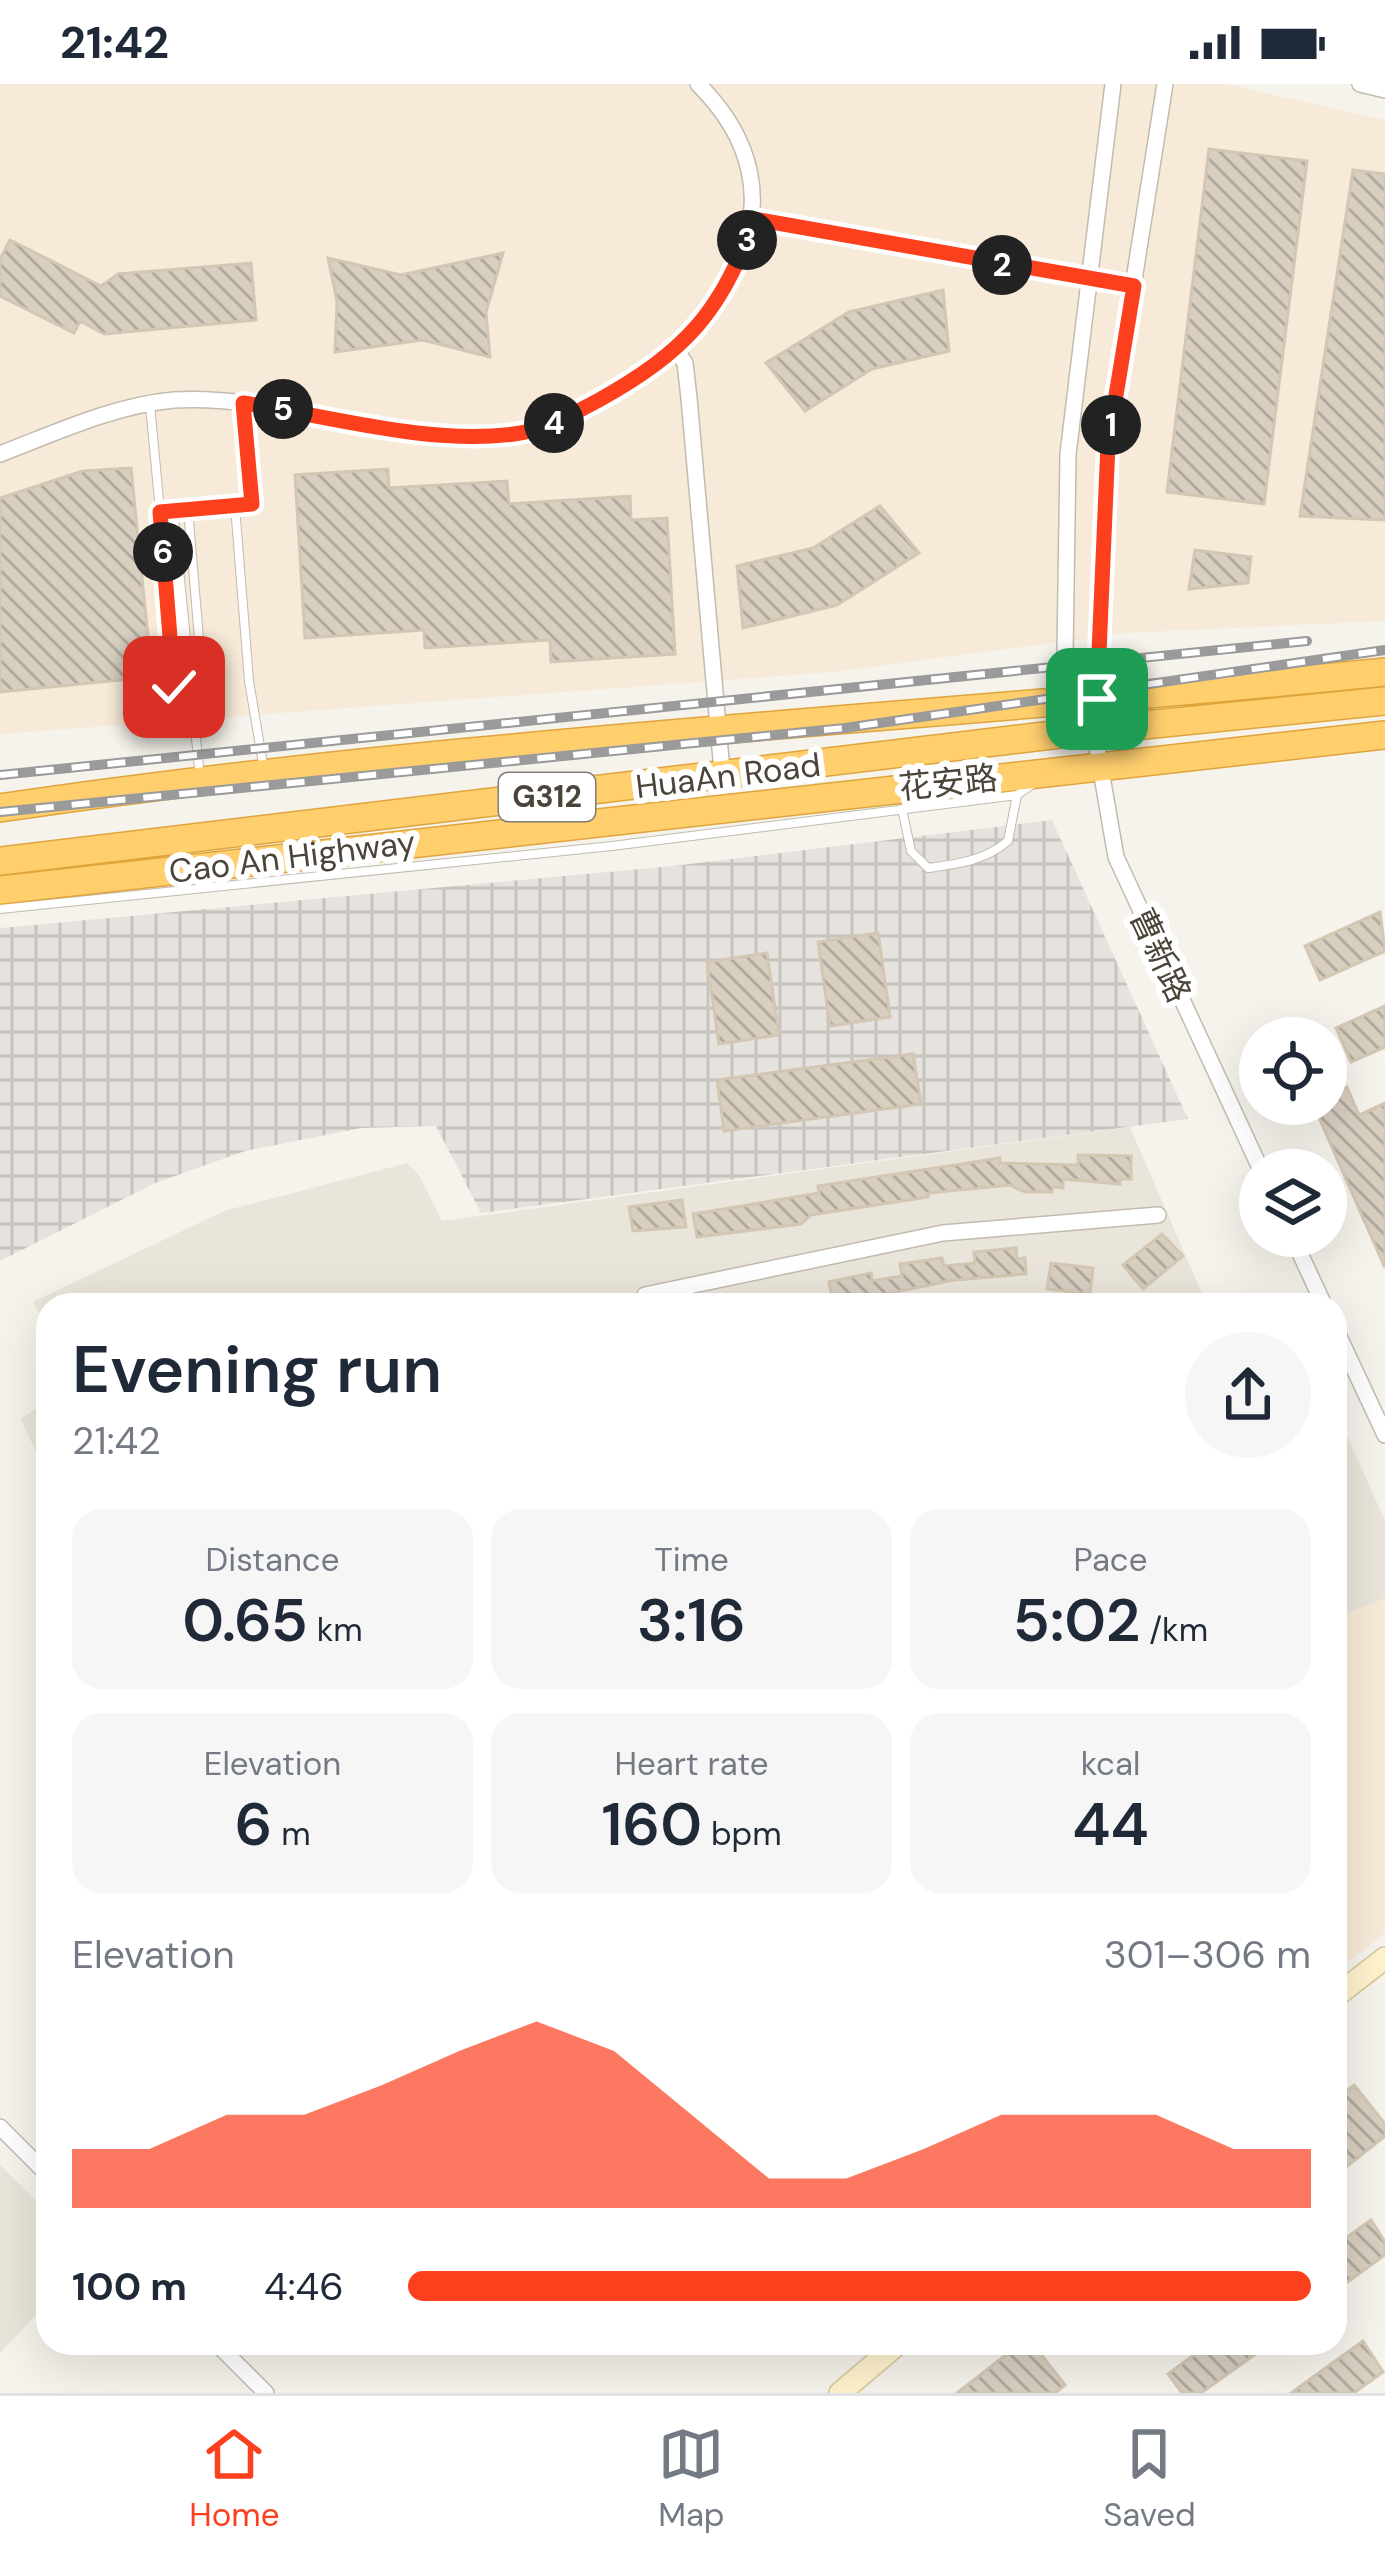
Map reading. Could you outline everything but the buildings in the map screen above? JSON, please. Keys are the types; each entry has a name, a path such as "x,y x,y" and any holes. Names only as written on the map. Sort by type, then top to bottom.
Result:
{"highway":[{"path":"0,808 200,778 718,727 1385,673"},
{"name":"HuaAn Road","path":"0,861 1094,730 1385,701"},
{"name":"花安路","path":"0,890 1385,735"}],"street":[{"path":"0,454 103,416 150,405 243,403 425,431 517,434 595,402 677,351 712,310 740,262 754,219 753,184 742,152 726,117 698,84"},
{"path":"1090,700 1065,654 1064,537 1085,280 1113,84"},
{"name":"曹新路","path":"1165,84 1108,444 1090,700 1116,857 1251,1149"},
{"path":"1360,84 1385,90"},
{"path":"754,219 1134,286"},
{"path":"677,351 685,363 689,398 722,770"},
{"path":"655,1293 943,1233 1158,1215"},
{"path":"1300,1257 1315,1293"},
{"path":"1347,1354 1385,1435"},
{"path":"1347,1988 1385,1958"},
{"path":"0,2127 36,2163"},
{"path":"228,2355 266,2393"},
{"path":"840,2393 885,2355"}],"lane":[{"path":"160,512 252,504 243,403"},
{"path":"150,405 174,687 203,685 188,509"},
{"path":"235,506 249,681 264,772"},
{"path":"173,511 200,778"},
{"path":"0,909 612,846 1017,795 1053,771"},
{"path":"902,808 911,851 928,868 968,863 1009,841 1017,795"}],"shaded area":[{"path":"0,84 1226,84 1385,120 1385,621 1127,633 833,672 0,734"},
{"path":"1052,820 1188,1119 481,1213 436,1126 361,1128 245,1151 155,1183 0,1261 0,928 673,866"},
{"path":"1130,1127 1202,1293 52,1293 224,1211 407,1163 419,1175 442,1221"},
{"path":"36,1408 36,1452 21,1419"},
{"path":"1347,1436 1385,1521 1385,1598 1347,1614"},
{"path":"1385,1598 1385,1933 1347,1963 1347,1614"},
{"path":"0,2165 36,2200 36,2315 0,2353"}],"railway":[{"path":"0,775 1307,641"},
{"path":"0,812 845,728 1385,650"}],"route":[{"path":"174,687 160,512 252,504 243,403 472,436 517,434 554,422 677,351 712,310 740,262 754,219 1134,286 1108,444 1102,522 1103,646 1097,699"}]}
